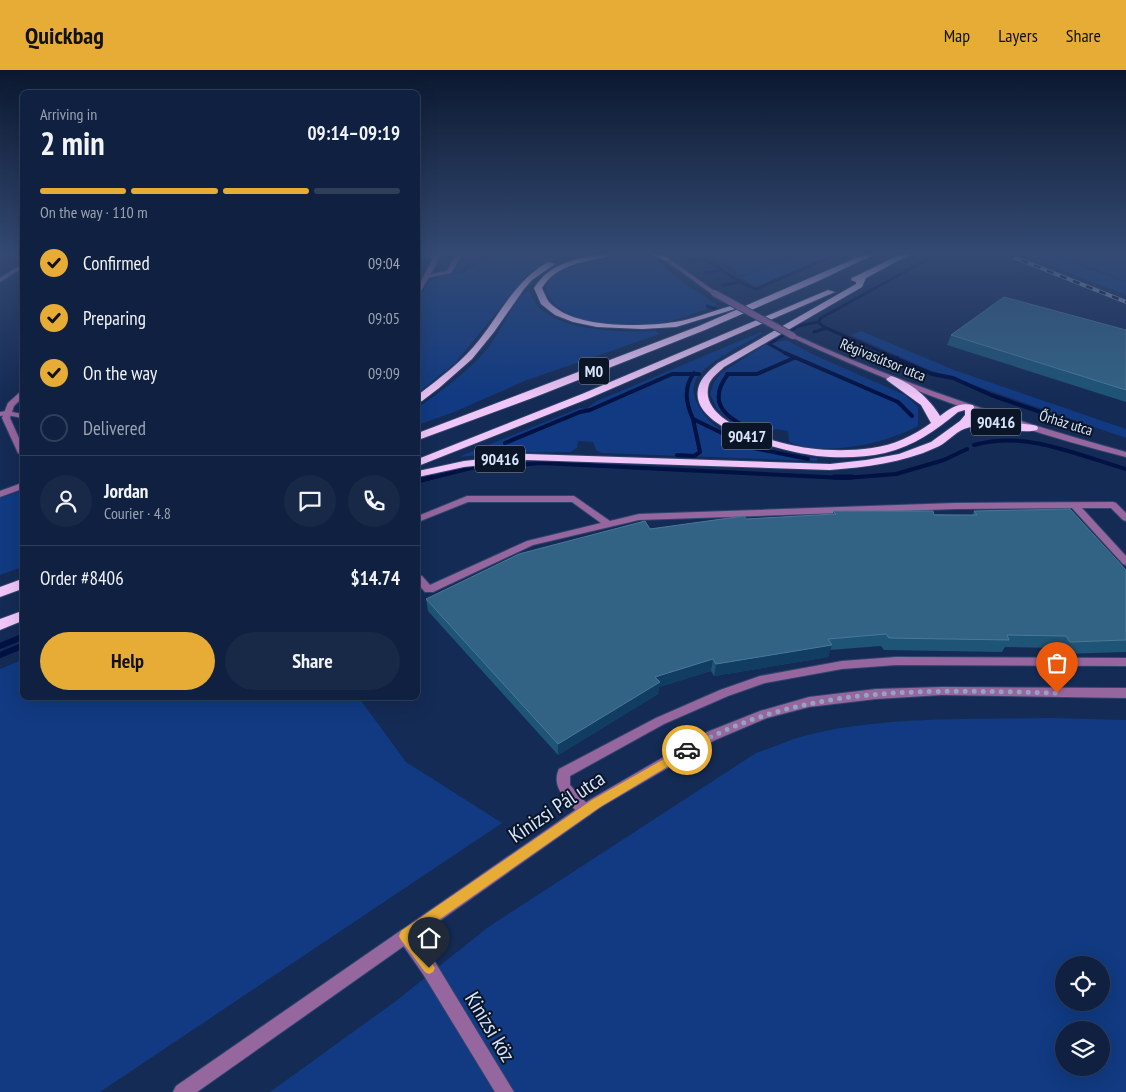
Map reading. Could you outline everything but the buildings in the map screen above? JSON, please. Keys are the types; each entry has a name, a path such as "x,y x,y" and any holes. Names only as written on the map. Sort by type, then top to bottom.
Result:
{"highway":[{"path":"420,398 448,377 483,341 510,303"},
{"path":"545,303 561,314 589,323 637,328 677,324 756,303"},
{"name":"M0","path":"420,436 562,383 761,303"},
{"name":"M0","path":"420,462 586,396 809,303"},
{"name":"90417","path":"828,303 721,365 710,376 704,386 703,394 707,405 714,415 738,432 771,444 808,452 856,453 892,447 915,439 954,410 962,406 969,407"},
{"path":"891,379 926,404 935,414 937,424"},
{"name":"90416","path":"420,474 464,464 526,457 830,467 852,465 910,455 927,448 959,428 972,412 969,407"},
{"name":"90416","path":"959,428 984,422 1033,428"},
{"path":"0,592 20,585"},
{"path":"0,625 20,617"}],"street":[{"name":"Régivasútsor utca","path":"732,303 840,359 969,407"},
{"path":"3,414 20,397"},
{"name":"Őrház utca","path":"969,407 1126,455"},
{"path":"3,414 20,416"},
{"path":"3,414 20,449"},
{"path":"0,494 20,487"},
{"path":"420,518 466,499 574,499 608,524"},
{"path":"1074,505 1126,562"},
{"path":"1114,505 1126,518"},
{"path":"420,580 429,590 530,543 640,516 875,508 1126,505"},
{"path":"585,811 564,787 564,772 660,721 724,693 764,679 842,665 896,661 1126,662"},
{"name":"Kinizsi Pál utca","path":"182,1092 585,811 712,736 764,714 809,702 876,694 942,691 1126,693"},
{"name":"Kinizsi köz","path":"405,936 429,968 504,1092"}],"shaded area":[{"path":"420,303 505,303 456,362 420,391"},
{"path":"516,303 535,303 553,317 581,327 612,331 656,331 660,334 527,380 454,412 420,424 420,406 447,386 476,361 491,344"},
{"path":"554,303 714,303 717,305 670,321 640,325 608,324 591,321 561,309"},
{"path":"861,331 954,370 1126,429 1126,438 927,369 851,335"},
{"path":"761,332 763,333 718,359 703,371 694,384 697,403 706,417 733,438 766,449 817,458 817,461 602,453 596,450 593,442 578,441 577,448 570,452 495,453 461,456 580,408 586,409 597,401"},
{"path":"786,340 814,355 905,395 918,407 918,426 872,443 837,448 820,448 789,442 788,431 775,429 764,437 732,423 717,409 710,394 714,382 721,373 763,346"},
{"path":"20,492 20,568 0,575 0,498"},
{"path":"20,661 20,700 360,700 406,762 502,823 100,1092 0,1092 0,669"},
{"path":"1052,718 1126,720 1126,1092 270,1092 396,1001 487,928 756,753 800,737 831,730 893,722"}],"waterway":[{"path":"818,322 821,318 849,303"},
{"path":"707,306 716,309"},
{"path":"786,353 769,344 798,326 818,322"},
{"path":"818,322 824,327 859,342"},
{"path":"814,332 826,328"},
{"path":"849,347 859,342"},
{"path":"859,342 886,354"},
{"path":"786,353 898,402 912,416"},
{"path":"883,353 896,359"},
{"path":"728,374 757,374 794,358"},
{"path":"887,363 896,359"},
{"path":"896,359 932,374 953,378 991,395 1087,428"},
{"path":"505,443 580,412 590,410 672,374 694,374"},
{"path":"693,419 687,390 694,374"},
{"path":"694,374 699,374"},
{"path":"728,374 721,385 719,395 723,410 730,417 757,433"},
{"path":"677,455 694,456 700,452 693,419"},
{"path":"693,419 753,448 808,459"},
{"path":"974,445 1012,440 1032,442 1070,451 1126,469"},
{"path":"427,479 471,468 542,463 845,478 896,474 944,460 967,449"},
{"path":"420,480 432,477"},
{"path":"834,477 852,477"},
{"path":"0,646 20,638"},
{"path":"0,655 20,647"}],"way so far":[{"path":"687,750 712,736 764,714 809,702 876,694 942,691 1057,693"}],"route":[{"path":"429,968 405,936 596,803 687,750"}]}
